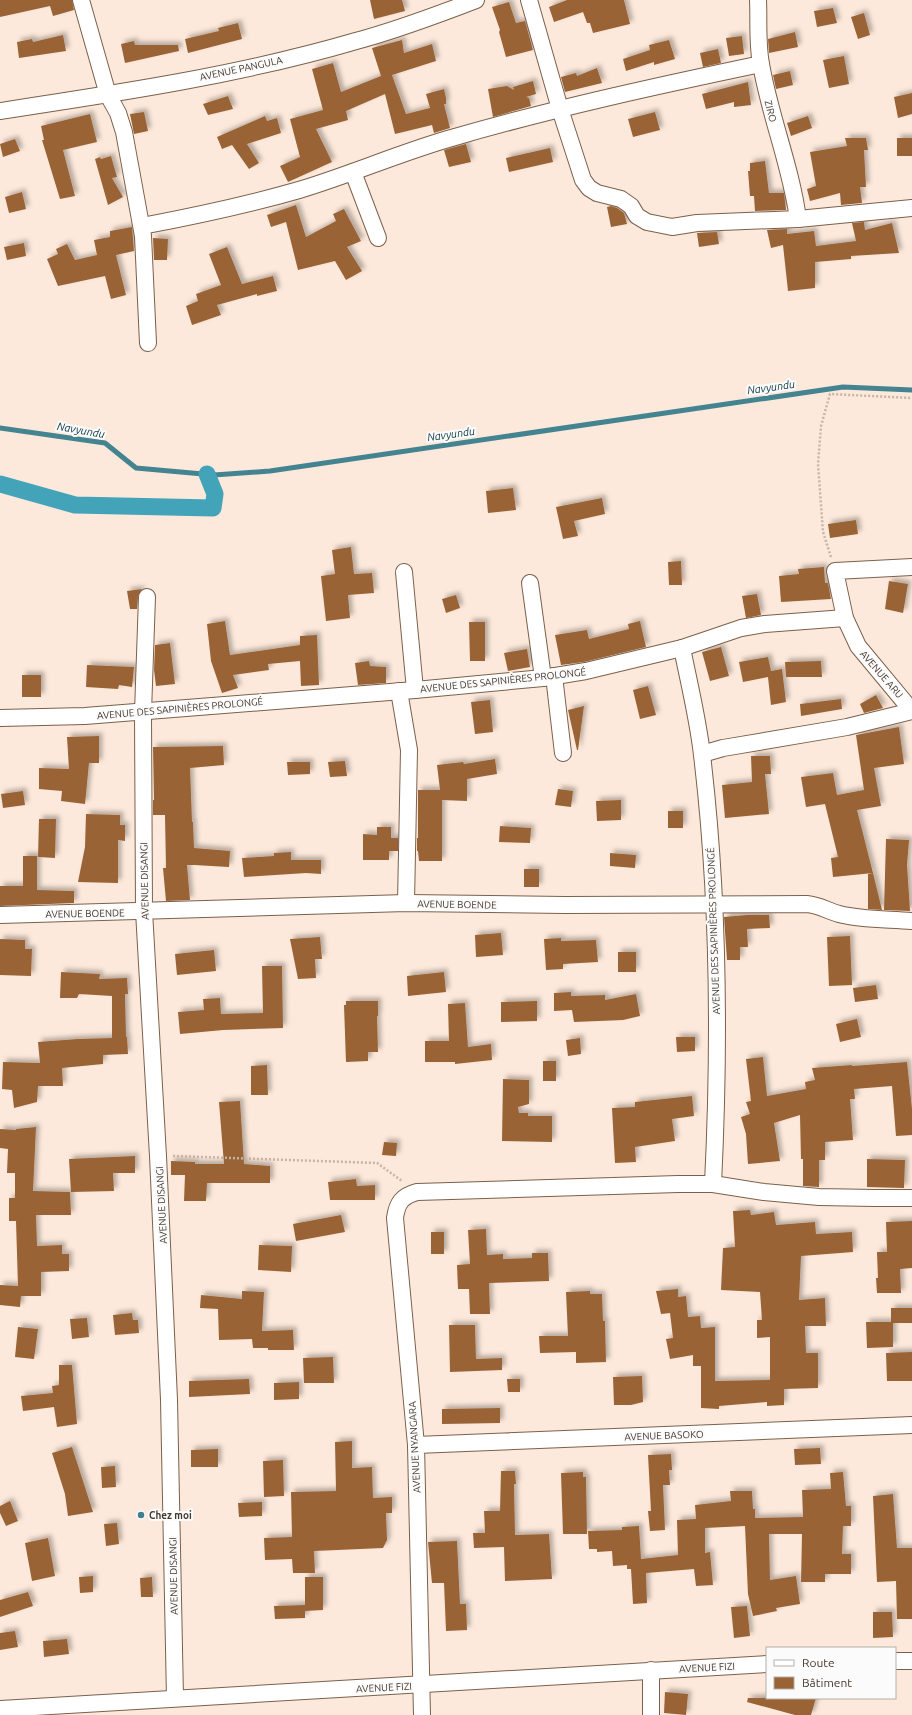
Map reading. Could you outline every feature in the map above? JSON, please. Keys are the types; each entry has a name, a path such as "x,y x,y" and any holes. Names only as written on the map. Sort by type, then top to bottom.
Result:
{"street":[{"path":"81,0 108,95 118,113 124,132 142,226 148,342"},
{"name":"AVENUE PANGULA","path":"0,111 108,95 254,67 348,44 476,0"},
{"path":"529,0 560,108 583,180 589,188 597,193 621,199 631,206 642,220 672,227 697,224 798,219 912,208"},
{"name":"ZIRO","path":"758,0 761,64 773,118 794,188 798,219"},
{"path":"142,226 212,213 299,190 354,172 394,156 560,108 648,87 761,64"},
{"path":"354,172 378,238"},
{"path":"835,571 912,567"},
{"name":"AVENUE ARU","path":"835,571 846,618 858,646 912,711"},
{"path":"404,572 416,690"},
{"path":"530,583 563,753"},
{"name":"AVENUE DISANGI","path":"147,597 143,712 144,911 158,1156 169,1400 175,1698"},
{"path":"682,648 741,628 765,624 846,618"},
{"name":"AVENUE DES SAPINIÈRES PROLONGÉ","path":"0,718 84,716 143,712 416,690 549,677 586,671 682,648 702,754 714,905 717,1012 714,1184"},
{"path":"399,691 408,750 406,903"},
{"path":"702,754 723,748 847,726 912,711"},
{"name":"AVENUE BOENDE","path":"0,915 406,903 714,905 815,904 846,915 912,921"},
{"path":"417,1192 714,1184 764,1192 819,1196 912,1198"},
{"name":"AVENUE NYANGARA","path":"417,1192 402,1198 398,1203 395,1218 416,1445 422,1715"},
{"name":"AVENUE BASOKO","path":"416,1445 912,1425"},
{"path":"896,1661 912,1661"},
{"name":"AVENUE FIZI","path":"0,1708 766,1664"},
{"path":"651,1670 651,1715"}],"path":[{"path":"835,571 823,532 818,464 821,426 830,394 912,398"},
{"path":"158,1156 377,1163 417,1192"}],"building":[{"path":"0,0 72,0 74,10 53,16 50,6 0,17"},
{"path":"370,0 402,0 405,11 374,19"},
{"path":"567,0 624,0 630,24 593,33 590,23 587,23 583,12 554,22 549,7"},
{"path":"509,2 516,23 525,21 533,50 506,57 499,32 500,30 492,7"},
{"path":"833,8 837,23 817,27 814,11"},
{"path":"864,13 870,35 858,39 851,17"},
{"path":"238,23 242,39 188,53 185,39 219,31 218,28"},
{"path":"795,32 798,47 769,53 768,39"},
{"path":"63,35 66,51 19,58 17,42 32,39 33,42"},
{"path":"742,36 744,54 729,56 726,38"},
{"path":"402,40 404,53 432,44 436,61 392,75 406,114 430,108 426,94 444,89 446,104 444,104 450,128 434,133 432,125 395,134 385,94 346,111 348,120 316,129 332,162 288,182 280,166 300,157 290,119 323,110 312,69 333,63 341,92 381,76 372,48"},
{"path":"669,40 675,59 654,65 654,62 626,71 623,59 650,50 649,45"},
{"path":"134,41 135,45 178,45 179,51 125,63 121,44"},
{"path":"718,49 721,63 703,67 700,53"},
{"path":"844,56 849,84 829,88 823,60"},
{"path":"597,68 602,83 565,92 561,77 576,73 577,76"},
{"path":"790,71 793,85 776,89 773,75"},
{"path":"533,81 536,94 526,97 529,98 531,106 493,117 488,89 507,86 514,90 513,87"},
{"path":"748,82 751,105 734,107 734,102 706,109 702,94"},
{"path":"912,93 912,114 898,118 894,97"},
{"path":"228,96 233,109 208,115 203,104"},
{"path":"144,112 148,131 134,134 130,114"},
{"path":"655,112 660,130 633,137 628,119"},
{"path":"90,114 97,142 63,150 75,196 60,199 42,140 44,140 41,126"},
{"path":"265,116 267,121 277,118 281,133 247,144 259,163 249,169 232,145 222,149 217,137"},
{"path":"808,116 812,128 791,136 787,123"},
{"path":"845,138 866,138 868,150 864,150 866,187 860,187 862,203 841,205 840,193 810,201 807,189 816,186 810,152 847,146"},
{"path":"897,138 912,138 912,156 897,156"},
{"path":"15,139 20,151 3,157 0,144"},
{"path":"466,144 471,162 449,167 444,150"},
{"path":"550,148 553,162 509,172 506,158"},
{"path":"111,156 117,177 112,178 123,197 108,205 95,159"},
{"path":"765,161 769,193 784,193 786,210 755,211 754,196 750,196 748,171 750,171 750,163"},
{"path":"22,192 26,209 9,213 5,197"},
{"path":"296,205 306,237 336,221 333,214 344,209 361,241 347,247 362,271 346,280 335,261 298,270 286,222 271,227 267,215"},
{"path":"611,206 624,213 627,224 611,227 607,207"},
{"path":"864,222 865,230 892,223 899,253 851,256 851,259 815,262 815,288 788,291 783,245 771,248 767,230 787,229 787,234 814,231 816,246 856,241 852,223"},
{"path":"132,227 134,251 116,255 126,295 111,299 105,276 58,286 47,259 58,254 56,249 67,244 75,260 97,255 94,240 110,237 110,231"},
{"path":"717,232 719,244 699,247 697,233"},
{"path":"153,238 168,239 167,260 154,260"},
{"path":"24,243 26,256 7,260 4,247"},
{"path":"227,247 242,284 273,276 277,291 257,296 257,294 217,305 221,315 192,325 186,306 198,301 196,294 221,285 209,254"},
{"path":"513,488 516,510 488,513 486,491"},
{"path":"602,498 605,514 574,521 578,536 563,539 556,507"},
{"path":"856,520 858,534 830,538 828,524"},
{"path":"351,547 354,574 372,573 374,593 348,595 350,618 326,621 321,576 335,574 332,550"},
{"path":"681,561 682,585 669,585 668,562"},
{"path":"824,567 825,583 828,583 831,599 781,602 779,576 799,574 798,569"},
{"path":"889,581 908,584 903,613 885,609"},
{"path":"142,589 138,596 137,609 130,609 127,591"},
{"path":"757,594 761,615 746,618 742,596"},
{"path":"456,595 460,608 446,613 442,599"},
{"path":"225,621 230,655 300,645 300,636 317,635 319,685 301,686 300,661 268,664 269,670 233,675 238,688 222,693 211,661 207,624"},
{"path":"640,621 646,647 584,662 561,665 555,635 587,630 589,639 629,629 628,624"},
{"path":"469,622 485,622 485,661 470,661"},
{"path":"170,643 175,684 156,686 154,670 155,645"},
{"path":"721,647 729,676 710,681 702,652"},
{"path":"527,649 530,667 508,671 504,653"},
{"path":"768,657 771,671 782,669 786,702 771,705 768,677 743,682 739,662"},
{"path":"369,661 370,666 386,667 386,683 358,685 355,663"},
{"path":"821,661 822,677 786,677 785,662"},
{"path":"87,665 134,667 132,687 119,685 118,689 86,687"},
{"path":"22,675 41,675 41,697 22,697"},
{"path":"648,686 656,715 640,719 633,690"},
{"path":"876,695 883,708 864,713 860,704"},
{"path":"841,699 842,709 801,716 800,704"},
{"path":"490,700 493,732 475,734 471,702"},
{"path":"584,706 578,750 577,750 568,710"},
{"path":"899,727 904,764 874,768 881,806 857,810 873,873 833,877 831,858 838,857 825,804 806,807 801,777 833,773 837,795 864,790 856,735"},
{"path":"99,736 99,763 89,763 85,804 61,801 62,791 39,789 39,768 69,769 67,737"},
{"path":"223,746 224,765 190,768 192,822 194,848 230,851 229,867 187,865 190,900 166,901 163,868 166,868 165,815 153,815 153,747"},
{"path":"751,756 770,756 771,774 765,774 769,814 725,818 722,785 752,782"},
{"path":"495,759 497,774 467,779 467,801 442,800 442,861 419,861 417,851 418,790 440,790 437,765 463,762 464,764"},
{"path":"345,761 347,776 330,777 328,762"},
{"path":"287,762 310,762 310,774 288,775"},
{"path":"558,789 573,791 571,807 555,805"},
{"path":"23,791 25,805 3,808 1,794"},
{"path":"621,800 621,820 597,821 596,801"},
{"path":"668,811 683,811 683,828 668,828"},
{"path":"86,814 120,815 120,825 125,825 125,841 118,840 118,883 78,882 85,847"},
{"path":"39,819 56,819 55,858 38,857"},
{"path":"500,826 531,828 530,843 499,842"},
{"path":"377,827 391,827 391,838 398,838 398,851 389,851 389,860 363,860 363,834 377,835"},
{"path":"886,839 909,840 907,865 910,911 884,910"},
{"path":"291,852 291,860 321,860 321,874 306,873 244,877 242,858 274,856 274,853"},
{"path":"610,853 636,855 635,868 610,866"},
{"path":"23,856 37,856 37,890 74,891 74,903 0,906 0,886 23,886"},
{"path":"524,869 539,869 539,887 524,887"},
{"path":"873,873 882,910 868,909 868,874"},
{"path":"769,915 770,928 747,929 748,947 740,947 740,960 727,960 724,917"},
{"path":"501,933 503,955 476,957 475,935"},
{"path":"850,936 852,985 829,986 827,937"},
{"path":"320,937 322,959 315,959 316,978 298,979 290,939"},
{"path":"561,938 561,941 596,940 598,962 563,964 563,969 546,970 544,939"},
{"path":"0,939 25,940 25,949 32,949 31,976 0,975"},
{"path":"214,950 216,971 177,975 175,954"},
{"path":"618,952 636,952 636,972 618,972"},
{"path":"262,966 282,966 283,1028 223,1030 180,1034 178,1012 204,1010 203,999 220,998 221,1014 263,1013"},
{"path":"61,972 100,974 99,979 127,978 128,994 125,994 128,1054 103,1055 103,1064 62,1068 63,1086 38,1086 37,1102 14,1108 12,1090 2,1089 3,1062 40,1063 38,1042 112,1038 112,996 79,994 77,998 60,998"},
{"path":"444,972 446,992 408,996 407,976"},
{"path":"876,985 878,999 855,1002 853,988"},
{"path":"571,992 571,996 605,995 605,1000 636,994 640,1016 623,1020 574,1022 572,1010 554,1011 554,993"},
{"path":"346,1001 378,1001 378,1052 368,1052 368,1061 346,1062 344,1005 346,1005"},
{"path":"537,1001 537,1021 501,1022 501,1002"},
{"path":"465,1003 468,1047 491,1044 492,1060 455,1064 455,1062 425,1062 425,1041 449,1041 448,1004"},
{"path":"857,1019 861,1037 840,1042 836,1024"},
{"path":"676,1037 695,1037 695,1051 677,1052"},
{"path":"580,1038 581,1054 568,1056 566,1040"},
{"path":"763,1057 767,1096 806,1089 805,1082 815,1080 812,1068 907,1062 912,1109 912,1135 896,1136 892,1086 854,1089 855,1099 850,1099 853,1140 825,1142 825,1160 819,1160 819,1187 803,1186 800,1115 774,1123 780,1161 748,1164 746,1134 741,1117 750,1114 746,1102 751,1101 746,1059"},
{"path":"543,1061 556,1061 556,1081 543,1081"},
{"path":"267,1065 268,1095 251,1095 251,1066"},
{"path":"503,1079 529,1080 529,1104 518,1107 519,1113 528,1113 528,1116 552,1116 552,1142 502,1141"},
{"path":"692,1096 694,1116 672,1119 675,1141 635,1147 636,1162 615,1163 612,1108 635,1107 635,1102"},
{"path":"240,1101 244,1164 270,1166 270,1183 207,1183 206,1201 184,1201 185,1175 171,1175 171,1161 195,1162 195,1164 224,1164 219,1102"},
{"path":"36,1127 33,1191 70,1192 71,1215 36,1215 37,1246 62,1245 62,1254 69,1254 69,1271 41,1272 41,1296 21,1296 20,1307 0,1305 0,1285 18,1286 16,1221 9,1221 9,1198 15,1198 15,1173 7,1173 8,1149 0,1148 0,1129 16,1130"},
{"path":"384,1142 397,1143 396,1156 382,1155"},
{"path":"135,1156 135,1173 113,1173 114,1191 71,1192 69,1159"},
{"path":"867,1159 905,1160 904,1188 867,1187"},
{"path":"356,1179 357,1186 375,1185 375,1200 330,1200 328,1182"},
{"path":"750,1210 751,1215 774,1212 776,1225 815,1222 816,1234 852,1232 853,1252 801,1256 799,1300 825,1298 826,1326 805,1326 806,1353 818,1353 818,1388 784,1389 784,1405 767,1406 767,1402 719,1406 719,1409 701,1408 701,1366 693,1366 693,1355 670,1359 666,1339 673,1338 670,1313 661,1314 656,1291 678,1289 678,1297 686,1296 688,1317 700,1316 701,1328 715,1327 715,1381 770,1380 770,1337 757,1338 757,1320 762,1320 760,1292 721,1290 723,1248 735,1247 733,1211"},
{"path":"341,1215 345,1232 296,1241 293,1224"},
{"path":"912,1221 912,1268 900,1269 901,1293 877,1293 877,1252 887,1252 886,1222"},
{"path":"486,1229 487,1255 503,1254 503,1259 532,1258 532,1253 548,1253 549,1281 489,1283 490,1314 470,1314 469,1289 458,1289 457,1265 470,1264 468,1230"},
{"path":"431,1232 444,1232 444,1254 431,1254"},
{"path":"259,1245 292,1246 291,1272 258,1270"},
{"path":"242,1291 264,1292 262,1331 293,1330 294,1350 268,1350 268,1348 253,1348 252,1339 219,1340 218,1309 200,1308 201,1295 242,1299"},
{"path":"590,1291 590,1294 602,1294 603,1321 605,1321 606,1362 576,1363 576,1352 540,1353 539,1336 568,1336 566,1292"},
{"path":"891,1308 912,1308 912,1323 893,1323 893,1347 867,1348 866,1322 891,1322"},
{"path":"132,1313 133,1320 138,1320 139,1333 115,1335 113,1315"},
{"path":"87,1318 89,1337 72,1339 70,1319"},
{"path":"449,1325 475,1325 476,1359 502,1358 502,1370 450,1372"},
{"path":"18,1327 38,1329 34,1359 15,1357"},
{"path":"912,1352 912,1381 887,1381 886,1353"},
{"path":"333,1357 334,1383 304,1383 303,1358"},
{"path":"59,1365 72,1365 77,1424 57,1427 54,1407 23,1411 21,1396 53,1393 52,1386 59,1385"},
{"path":"642,1376 643,1402 631,1405 614,1405 613,1377"},
{"path":"249,1379 250,1394 189,1397 189,1381"},
{"path":"507,1379 520,1379 520,1392 508,1392"},
{"path":"299,1382 299,1399 274,1400 274,1383"},
{"path":"500,1408 500,1423 442,1424 442,1409"},
{"path":"352,1441 352,1468 372,1467 373,1498 392,1497 392,1513 386,1513 387,1540 383,1548 314,1551 315,1573 293,1573 292,1559 265,1560 264,1538 292,1537 291,1492 336,1491 335,1442"},
{"path":"72,1447 93,1512 68,1516 65,1494 52,1453"},
{"path":"820,1448 821,1464 795,1465 794,1449"},
{"path":"218,1449 218,1467 191,1467 191,1450"},
{"path":"671,1454 672,1470 669,1470 670,1485 663,1485 665,1530 650,1531 648,1511 651,1511 648,1455"},
{"path":"283,1460 284,1496 264,1497 263,1461"},
{"path":"115,1466 116,1487 102,1488 101,1467"},
{"path":"501,1471 515,1471 515,1535 549,1534 552,1579 505,1581 504,1547 474,1548 473,1533 485,1533 484,1511 500,1511"},
{"path":"583,1472 583,1477 586,1477 587,1534 563,1534 561,1473"},
{"path":"843,1472 846,1506 851,1506 851,1526 843,1526 842,1554 851,1554 851,1574 825,1574 825,1582 801,1582 802,1534 769,1534 770,1580 796,1576 800,1604 776,1608 777,1611 753,1616 748,1594 745,1526 705,1528 705,1553 710,1552 713,1585 696,1586 694,1569 646,1573 647,1603 633,1604 631,1569 627,1569 627,1565 613,1566 612,1551 597,1552 597,1549 589,1549 588,1531 622,1530 622,1527 639,1526 641,1559 678,1555 677,1520 696,1519 695,1505 731,1501 730,1491 752,1491 755,1518 803,1517 802,1490 831,1489 830,1473"},
{"path":"893,1494 897,1548 912,1548 912,1619 897,1619 896,1581 877,1582 873,1496"},
{"path":"10,1501 18,1521 6,1526 0,1513 0,1506"},
{"path":"262,1502 262,1516 239,1517 238,1503"},
{"path":"117,1523 119,1544 106,1546 104,1524"},
{"path":"48,1538 55,1576 32,1581 25,1543"},
{"path":"457,1541 460,1604 466,1604 467,1630 446,1631 444,1583 432,1583 428,1542"},
{"path":"93,1576 93,1592 80,1593 79,1577"},
{"path":"152,1577 153,1597 141,1597 140,1578"},
{"path":"305,1577 323,1577 323,1610 305,1611"},
{"path":"28,1592 33,1606 0,1617 0,1600"},
{"path":"305,1605 305,1618 275,1619 274,1606"},
{"path":"747,1606 750,1636 734,1638 731,1607"},
{"path":"873,1612 892,1612 893,1637 873,1638"},
{"path":"15,1631 18,1647 0,1650 0,1633"},
{"path":"67,1639 69,1654 44,1657 43,1641"},
{"path":"665,1692 688,1694 686,1715 664,1713"},
{"path":"748,1698 816,1699 811,1715 795,1715 747,1702"}],"waterway":[{"name":"Navyundu","path":"0,428 105,443 136,468 214,475 270,471 843,387 912,390"},
{"path":"0,484 75,505 213,508 215,494 207,474"}],"place":[{"name":"Chez moi","path":"141,1515"}]}
